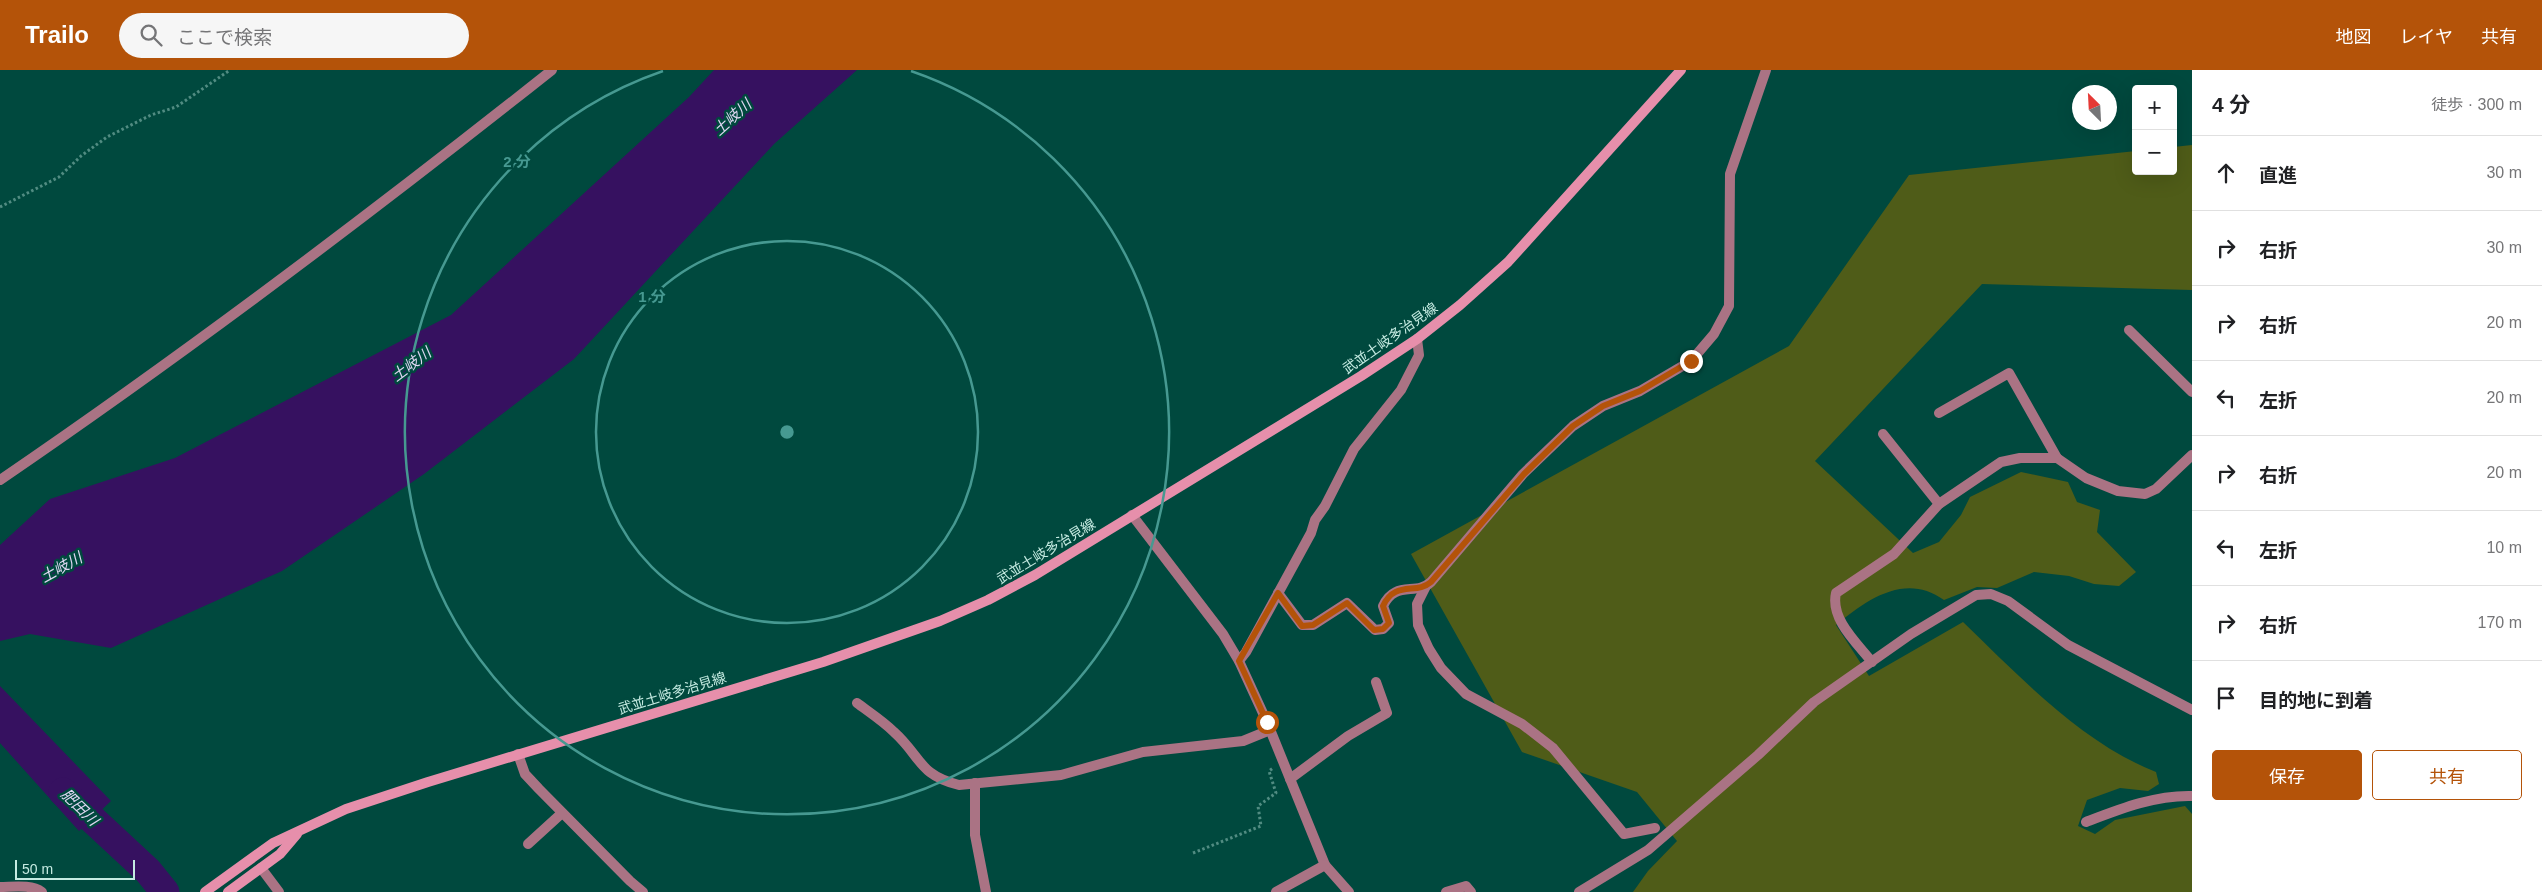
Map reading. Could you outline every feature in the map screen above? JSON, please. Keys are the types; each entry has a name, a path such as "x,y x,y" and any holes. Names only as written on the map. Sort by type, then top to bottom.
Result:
{"main road":[{"name":"武並土岐多治見線","path":"206,892 243,863 273,843 366,802 823,662 940,621 988,600 1035,575 1417,340 1508,262 1681,70"},
{"name":"武並土岐多治見線","path":"228,892 280,854 298,833"}],"street":[{"path":"0,480 135,386 303,262 552,70"},
{"path":"1655,828 1624,834 1553,748 1522,724 1479,703 1454,683 1429,649 1418,625 1418,604 1426,586 1524,474 1573,426 1603,406 1640,391 1691,361 1714,334 1729,306 1730,174 1766,70"},
{"path":"2129,330 2192,392"},
{"path":"1239,661 1278,593 1354,449 1401,390 1419,355 1417,340"},
{"path":"1938,413 2009,373 2057,458 2086,478 2118,491 2146,494 2156,489 2192,455"},
{"path":"1883,434 1939,504"},
{"path":"1872,662 1837,615 1834,603 1836,593 1894,554 1939,504 2001,462 2020,458 2057,458"},
{"path":"1132,515 1223,634 1239,661 1270,730 1325,865 1349,892"},
{"path":"1278,593 1302,626 1313,625 1347,603 1374,630 1378,631 1389,623 1383,606 1396,590 1426,586"},
{"path":"1579,892 1648,850 1758,755 1814,702 1959,604 1976,595 1991,594 2008,601 2068,645 2192,710"},
{"path":"1290,779 1348,736 1388,713 1376,682"},
{"path":"857,702 894,732 926,771 959,785 1061,775 1143,752 1243,741 1270,730"},
{"path":"518,754 525,774 643,892"},
{"path":"975,783 976,835 986,892"},
{"path":"2086,822 2153,800 2177,796 2192,796"},
{"path":"528,844 562,813"},
{"path":"1276,892 1325,865"},
{"path":"261,868 279,892"},
{"path":"0,887 19,886 38,889 42,892"},
{"path":"1446,892 1466,886 1472,892"}],"path":[{"path":"0,207 59,177 81,156 107,137 151,115 176,107 230,70"},
{"path":"1193,853 1261,826 1258,806 1276,794 1269,771 1282,760"}],"green space":[{"path":"2192,145 2192,290 1982,284 1815,461 1913,553 1939,542 1961,515 1970,497 2021,472 2068,482 2077,502 2100,510 2097,532 2136,572 2119,586 2094,584 2069,576 2034,572 1997,588 1977,587 1944,600 1930,592 1915,588 1901,589 1887,592 1874,598 1836,625 1869,676 1963,622 2029,686 2077,726 2102,744 2156,772 2159,784 2148,791 2120,788 2087,800 2078,826 2095,834 2115,820 2185,806 2192,814 2192,892 1633,892 1648,871 1677,841 1637,792 1522,752 1411,554 1789,346 1909,175 2132,151 2132,175 2177,175 2177,147"}],"water":[{"name":"土岐川","path":"714,70 857,70 774,144 574,359 424,474 282,571 111,648 30,634 0,641 0,545 50,499 175,458 451,315 689,97"},
{"path":"0,686 111,801 79,831 0,743"}],"waterway":[{"name":"肥田川","path":"63,792 148,871 165,892"}],"route":[{"path":"1267,722 1239,661 1246,652 1278,593 1302,626 1313,625 1341,605 1347,603 1374,630 1383,629 1389,623 1383,606 1396,590 1426,586 1431,582 1524,474 1573,426 1603,406 1640,391 1691,361"}]}
